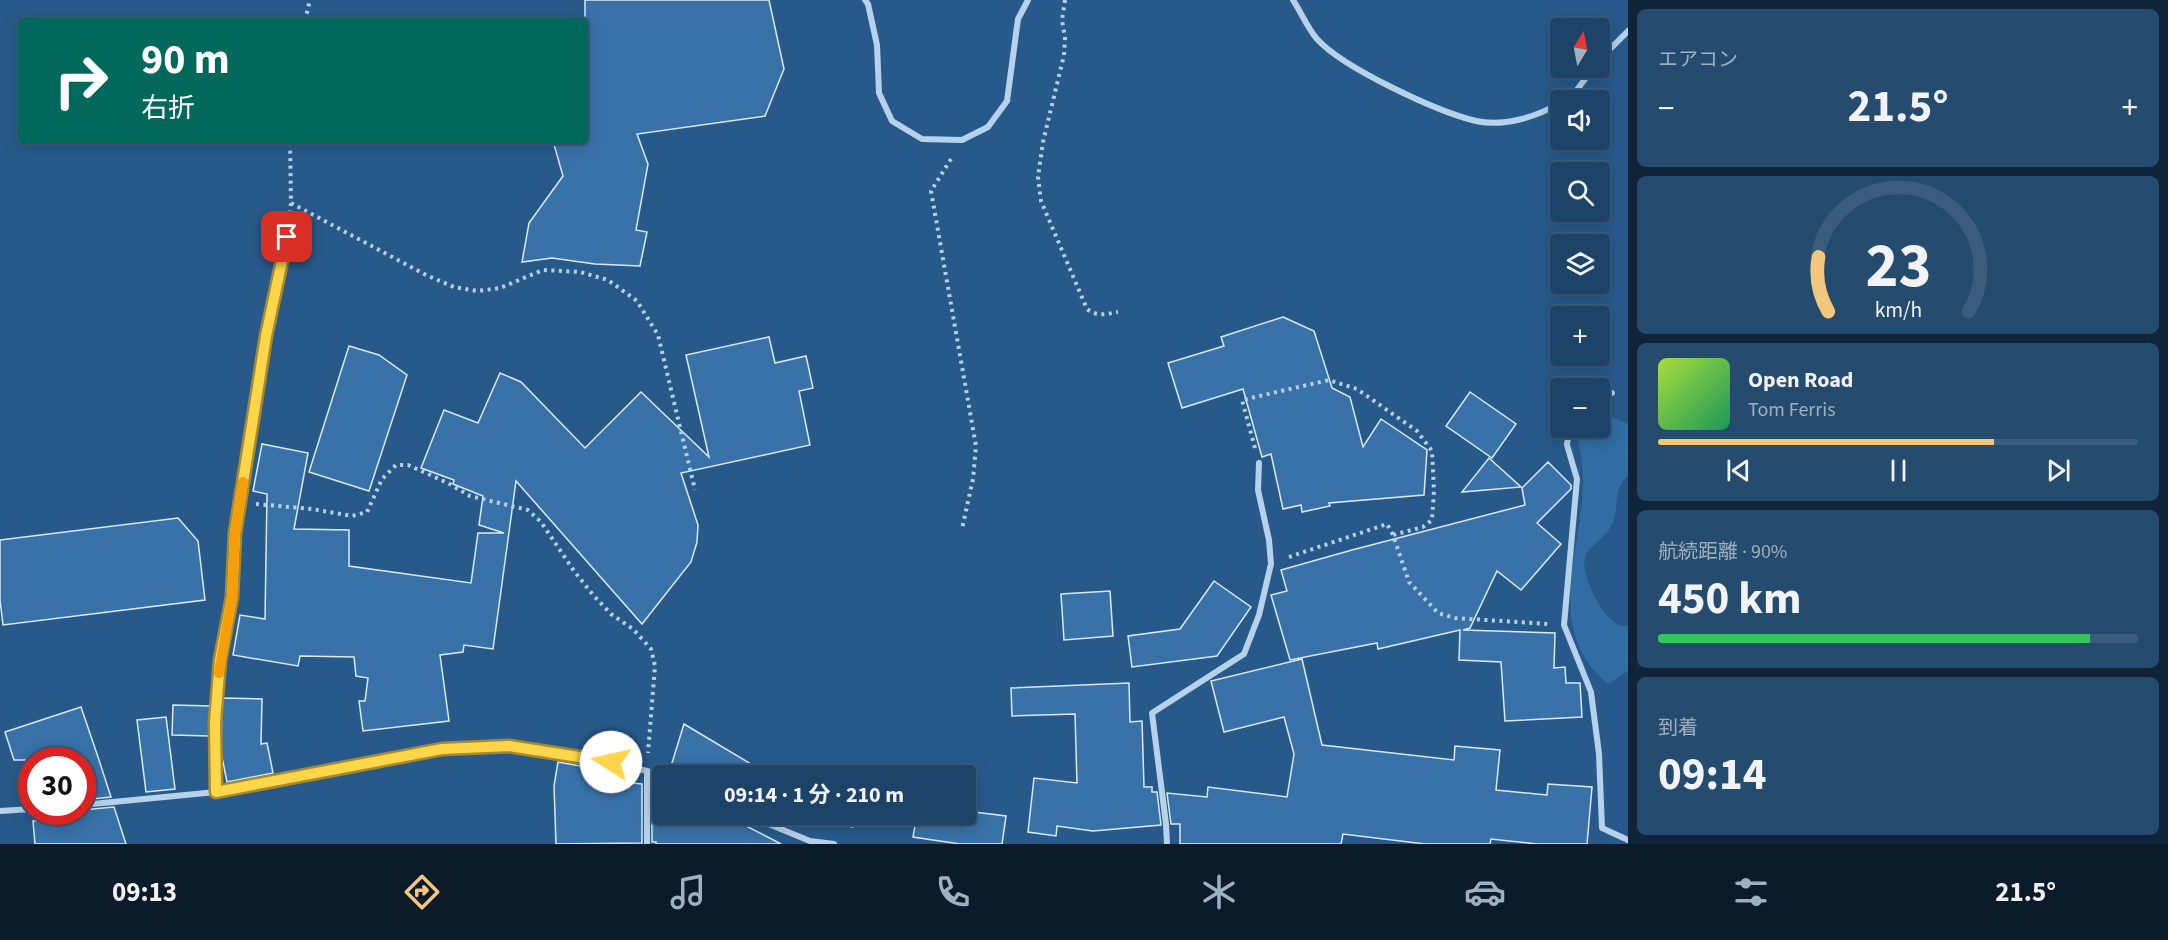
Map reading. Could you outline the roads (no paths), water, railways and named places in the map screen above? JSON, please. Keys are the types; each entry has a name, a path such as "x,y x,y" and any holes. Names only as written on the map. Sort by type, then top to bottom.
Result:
{"street":[{"path":"865,0 878,45 879,93 892,121 922,139 962,140 988,127 1007,101 1018,20 1028,0"},
{"path":"1293,0 1317,39 1353,68 1430,104 1477,121 1509,122 1550,109"},
{"path":"1610,49 1628,31"},
{"path":"216,792 220,660 232,597 235,533 266,336 287,237"},
{"path":"1568,438 1567,445 1577,479 1564,626 1591,692 1599,754 1602,828 1628,840"},
{"path":"1167,844 1152,713 1244,654 1259,615 1271,564 1269,540 1258,490 1259,463"},
{"path":"96,804 216,792 442,749 509,746 567,754 652,773"},
{"path":"647,771 647,844"},
{"path":"0,811 18,810"},
{"path":"771,825 810,841 834,844"}]}
